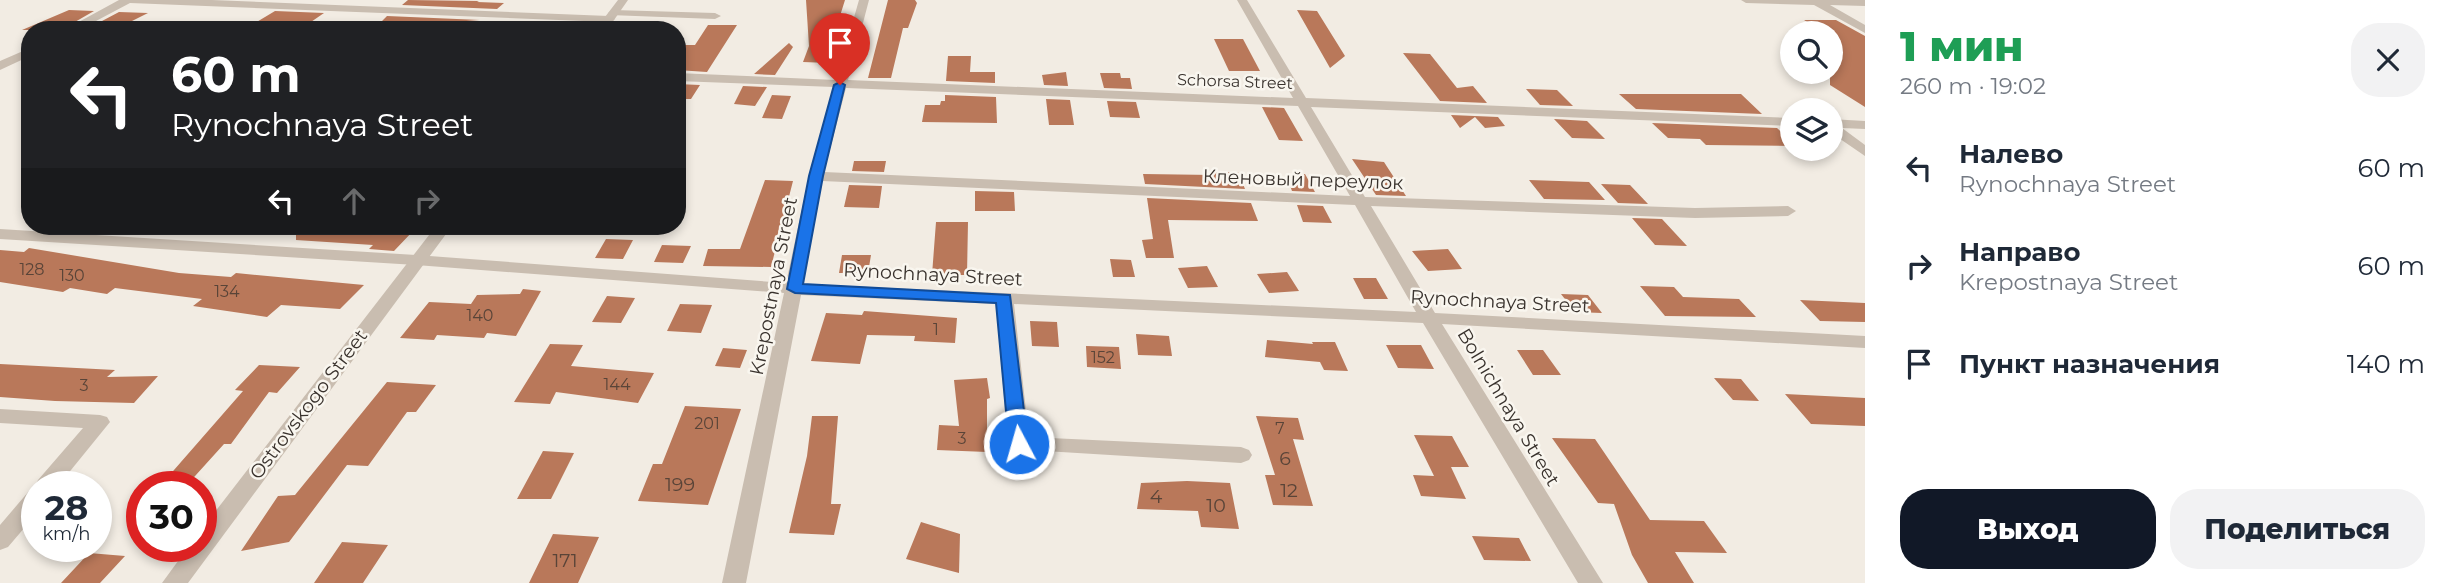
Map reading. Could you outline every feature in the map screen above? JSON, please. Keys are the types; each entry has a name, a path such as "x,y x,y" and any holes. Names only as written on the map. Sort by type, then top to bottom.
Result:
{"street":[{"path":"88,21 129,0 611,16 715,16"},
{"path":"607,21 623,0"},
{"name":"Krepostnaya Street","path":"734,583 816,176 864,0"},
{"name":"Bolnichnaya Street","path":"1242,0 1429,318 1591,583"},
{"path":"1746,0 1865,3"},
{"path":"1814,1 1865,30"},
{"path":"0,51 21,52"},
{"path":"0,66 21,56"},
{"name":"Schorsa Street","path":"686,77 1301,100 1780,121"},
{"path":"1843,124 1865,125"},
{"path":"1843,134 1865,152"},
{"name":"Кленовый переулок","path":"816,176 1695,214 1788,211"},
{"name":"Rynochnaya Street","path":"0,234 416,260 795,289 1429,318 1865,342"},
{"name":"Ostrovskogo Street","path":"174,583 437,235"},
{"path":"1004,298 1019,444 1241,455"},
{"path":"0,416 100,422 59,471"},
{"path":"0,541 21,516"}],"building":[{"path":"408,0 504,3 497,9 402,5"},
{"path":"806,0 845,0 834,35 839,36 829,63 803,62 809,46"},
{"path":"888,0 915,0 917,3 908,28 903,28 891,78 868,78"},
{"path":"69,10 94,11 77,21 43,21"},
{"path":"1297,10 1317,11 1345,56 1330,68"},
{"path":"275,11 324,13 312,21 258,21"},
{"path":"119,12 148,13 132,21 102,21"},
{"path":"387,16 480,20 466,21 382,21"},
{"path":"1804,20 1838,21 1806,21"},
{"path":"1843,24 1865,36 1865,107 1830,85 1843,84"},
{"path":"708,25 737,25 707,72 686,71 686,45 695,45"},
{"path":"1214,39 1243,39 1260,71 1229,71"},
{"path":"789,43 793,47 775,75 754,74"},
{"path":"1403,53 1430,54 1457,88 1473,86 1487,103 1440,101"},
{"path":"948,56 971,56 970,72 995,72 995,83 946,81"},
{"path":"1066,72 1068,86 1044,85 1042,75"},
{"path":"1100,73 1120,73 1121,78 1130,78 1132,89 1104,88"},
{"path":"686,84 700,85 691,99 686,99"},
{"path":"743,86 767,87 755,106 734,104"},
{"path":"1526,89 1557,90 1573,106 1540,105"},
{"path":"1619,94 1741,94 1762,114 1636,109"},
{"path":"772,95 791,96 782,119 762,118"},
{"path":"945,95 996,97 997,123 922,122 925,105 940,105 941,101 945,101"},
{"path":"1046,99 1070,100 1074,125 1049,125"},
{"path":"1107,101 1136,102 1140,118 1110,117"},
{"path":"1262,107 1284,108 1303,141 1279,140"},
{"path":"1451,115 1498,117 1505,126 1485,128 1475,117 1460,128"},
{"path":"1554,119 1587,121 1605,139 1572,138"},
{"path":"1652,123 1777,128 1780,131 1780,146 1706,145 1700,139 1668,138"},
{"path":"1352,159 1384,162 1406,196 1376,195"},
{"path":"854,161 886,161 884,172 852,171"},
{"path":"1212,172 1238,172 1245,189 1145,184 1143,174 1213,175"},
{"path":"1305,174 1315,192 1292,191 1286,175"},
{"path":"765,180 793,181 771,267 703,266 708,249 740,249"},
{"path":"1529,180 1589,182 1605,200 1544,199"},
{"path":"1601,184 1630,185 1648,204 1618,203"},
{"path":"849,185 882,186 879,208 844,207"},
{"path":"975,191 1014,192 1015,211 975,211"},
{"path":"1147,198 1251,203 1258,221 1168,220 1174,258 1146,258 1142,240 1153,239"},
{"path":"1297,205 1323,206 1332,223 1303,222"},
{"path":"1632,218 1662,219 1687,246 1655,245"},
{"path":"936,222 968,222 967,275 932,275"},
{"path":"296,235 409,235 394,251 369,249 373,245 296,240"},
{"path":"606,239 633,240 623,259 595,258"},
{"path":"662,245 691,246 683,263 654,262"},
{"path":"29,248 179,273 231,277 236,273 364,285 340,309 281,305 267,317 193,306 202,299 115,288 107,294 70,288 63,292 0,282 0,250 24,252"},
{"path":"1448,249 1462,269 1428,271 1412,251"},
{"path":"842,255 871,255 868,273 839,273"},
{"path":"1110,259 1131,260 1135,277 1113,277"},
{"path":"1207,266 1218,287 1188,288 1178,268"},
{"path":"1287,272 1299,291 1269,293 1257,274"},
{"path":"1353,278 1376,278 1388,299 1364,299"},
{"path":"1640,286 1674,287 1683,297 1739,299 1756,317 1665,316"},
{"path":"523,289 541,291 516,336 487,333 484,338 437,335 434,340 400,338 429,302 471,304 477,295 520,294"},
{"path":"1561,294 1588,295 1602,313 1575,312"},
{"path":"607,296 635,298 621,323 592,322"},
{"path":"1800,300 1865,303 1865,322 1820,321"},
{"path":"680,304 712,305 701,333 667,331"},
{"path":"864,311 957,318 955,343 914,341 915,336 867,335 860,364 811,361 826,313 862,315"},
{"path":"1030,321 1057,322 1059,347 1032,346"},
{"path":"1136,334 1169,336 1172,356 1138,355"},
{"path":"1267,340 1313,344 1312,342 1335,342 1348,371 1324,370 1320,362 1265,357"},
{"path":"550,344 583,345 571,366 654,373 638,403 556,392 550,404 514,402"},
{"path":"1386,345 1421,345 1434,369 1398,368"},
{"path":"1086,346 1119,347 1121,369 1087,367"},
{"path":"723,348 747,350 740,368 715,366"},
{"path":"1517,350 1543,350 1561,375 1533,375"},
{"path":"0,364 115,370 107,377 158,376 134,403 0,397"},
{"path":"259,365 300,367 277,393 269,392 231,444 224,444 200,471 173,471 243,391 235,390"},
{"path":"987,378 990,398 987,399 987,452 937,450 939,425 959,426 954,380"},
{"path":"1714,378 1741,379 1759,401 1733,400"},
{"path":"387,382 436,385 416,412 407,412 368,466 347,465 289,542 241,551 278,496 295,495"},
{"path":"1785,394 1865,398 1865,426 1811,424"},
{"path":"685,406 741,409 708,505 638,501 653,464 662,464"},
{"path":"812,416 838,416 831,504 841,504 834,535 789,533 807,456"},
{"path":"1256,416 1298,418 1304,440 1293,439 1313,506 1273,505 1265,475 1275,475"},
{"path":"1414,435 1452,436 1469,467 1451,467 1466,499 1421,496 1413,475 1434,476"},
{"path":"1552,438 1595,439 1650,520 1704,521 1727,553 1675,552 1694,583 1648,583 1632,555 1614,504 1598,503"},
{"path":"543,451 574,453 551,499 517,499"},
{"path":"1141,483 1230,483 1239,529 1201,527 1198,511 1137,509"},
{"path":"921,522 960,534 959,573 906,559"},
{"path":"553,534 599,537 578,583 529,583"},
{"path":"1472,536 1519,538 1531,561 1484,560"},
{"path":"342,542 388,545 363,583 314,583"},
{"path":"112,555 125,556 100,583 61,583 81,562 112,562"}],"route":[{"path":"840,85 816,176 795,289 1004,298 1019,444"}]}
